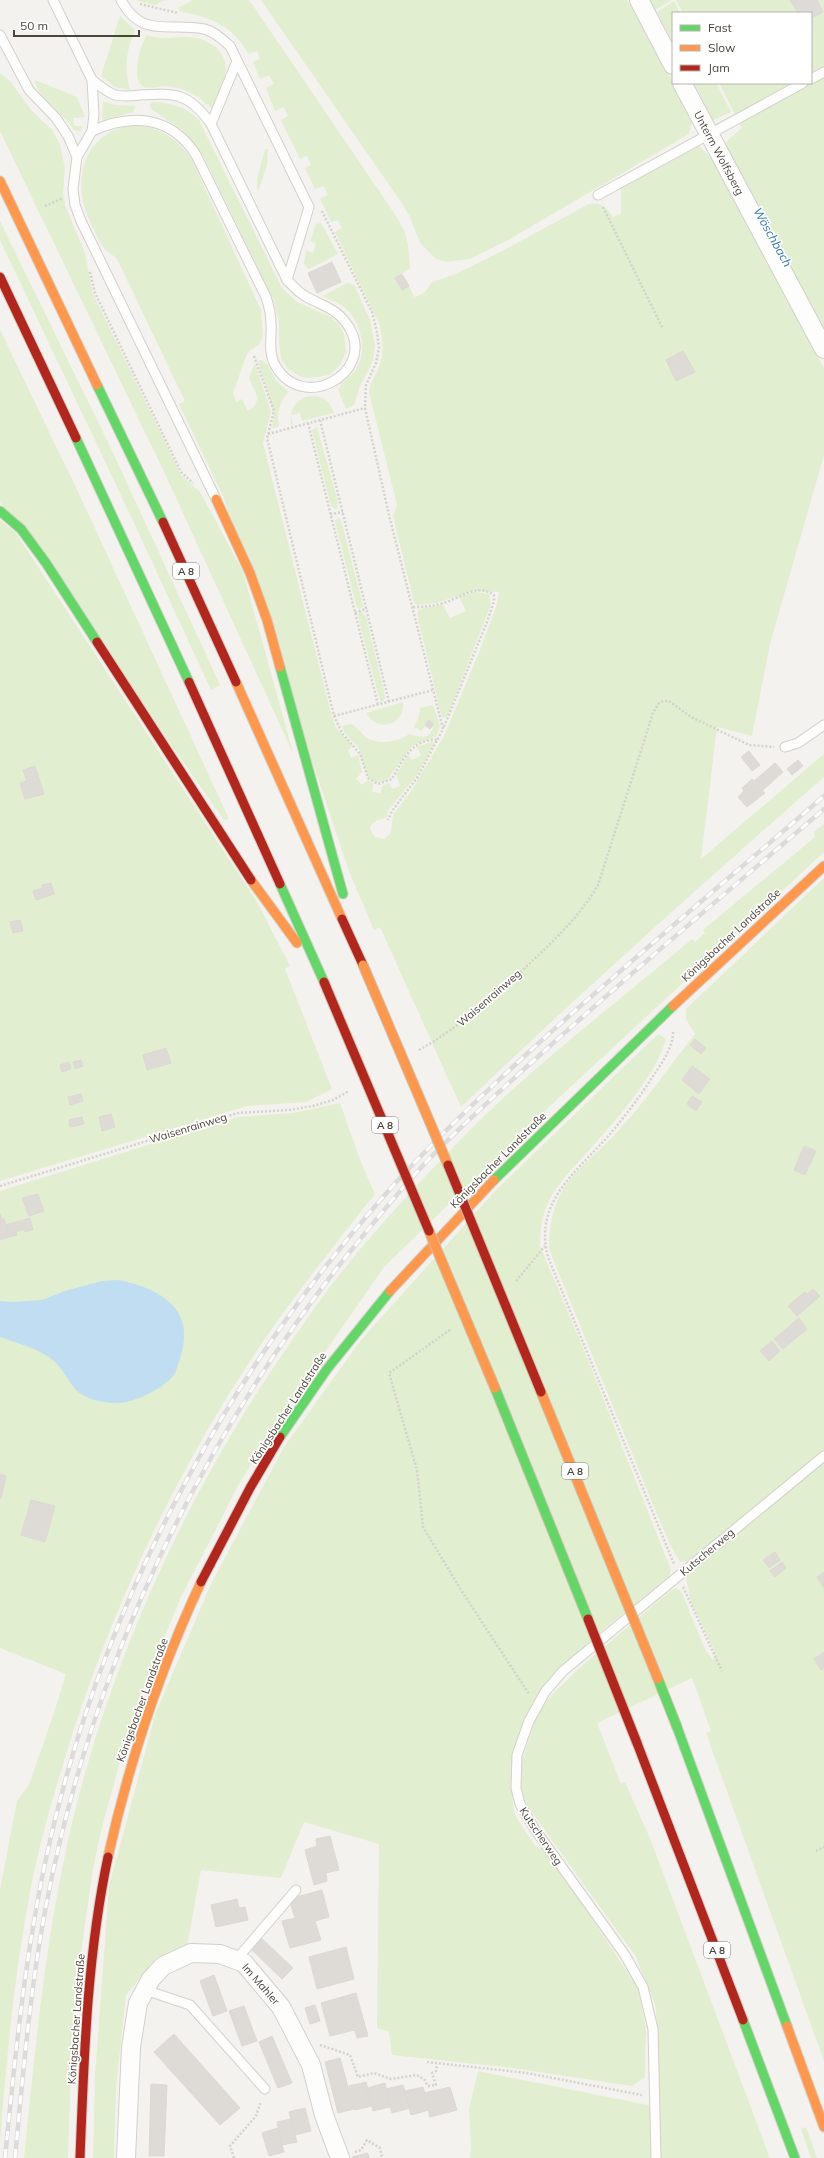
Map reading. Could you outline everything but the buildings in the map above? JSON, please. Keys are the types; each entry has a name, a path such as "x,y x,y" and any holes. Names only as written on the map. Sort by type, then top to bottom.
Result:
{"main road":[{"name":"A 8","path":"0,181 182,563 363,965 476,1230 677,1727 824,2126"},
{"name":"A 8","path":"0,277 153,600 324,982 512,1428 637,1743 795,2158"},
{"path":"216,499 250,573 267,620 363,965"},
{"path":"0,510 21,529 42,557 248,875 324,982"},
{"name":"Königsbacher Landstraße","path":"80,2158 85,2038 91,1960 102,1887 130,1769 152,1703 182,1626 213,1557 274,1447 326,1370 368,1317 449,1225 668,1010 824,866"}],"street":[{"path":"639,0 672,63"},
{"name":"Unterm Wolfsberg","path":"683,84 824,349"},
{"name":"Im Mahler","path":"126,2158 131,2047 138,2003 151,1979 164,1966 191,1954 220,1954 244,1963 272,1995 280,2006 311,2065 324,2115 340,2157"}],"lane":[{"path":"53,0 92,80 94,115 92,131 78,157 73,189 75,205 81,221 216,499"},
{"path":"121,0 132,17 146,25 163,28 184,27 205,29 220,37 230,46 309,207 287,280"},
{"path":"0,35 29,90 56,118 68,136 78,157"},
{"path":"211,124 237,61"},
{"path":"812,78 824,72"},
{"path":"92,80 115,94 126,96 164,94 180,96 202,111 211,124 287,280 305,296 336,311 351,331 354,344 350,365 337,380 323,386 302,387 281,373 274,361 271,351 270,311 266,297 190,146 172,130 147,120 117,122 92,131"},
{"path":"598,195 801,84"},
{"path":"785,747 798,743 824,726"},
{"name":"Kutscherweg","path":"656,2158 653,2029 643,1987 625,1955 534,1828 520,1804 515,1775 517,1755 536,1705 563,1671 824,1456"},
{"path":"236,1960 296,1890"},
{"path":"146,1990 190,2005 265,2089"}],"path":[{"path":"598,195 663,329"},
{"path":"45,206 65,197"},
{"path":"254,356 274,411 267,438 334,716 342,733 360,754 368,778 378,784 392,779 405,755 418,745 433,739 439,740"},
{"path":"268,434 365,408"},
{"path":"320,420 389,702"},
{"path":"308,423 378,705"},
{"path":"330,514 343,512"},
{"path":"413,607 436,605 469,592 490,592 494,595 494,601 487,622 443,729"},
{"path":"354,613 367,608"},
{"path":"334,716 433,690"},
{"name":"Waisenrainweg","path":"413,1054 446,1035 489,1000 551,943 587,904 598,885 653,713 658,704 663,701 670,701 691,717 749,745 785,747"},
{"path":"668,1010 673,1026 673,1036 660,1066 609,1135 562,1186 555,1198 546,1221 545,1246 648,1505 722,1671"},
{"name":"Waisenrainweg","path":"0,1186 238,1113 289,1110 313,1106 333,1100 353,1088"},
{"path":"515,1283 545,1246"},
{"path":"453,1328 389,1373 417,1470 424,1527 461,1590 536,1705"},
{"path":"816,1851 824,1847"},
{"path":"302,2048 320,2044 350,2056 358,2077 374,2073 391,2078 417,2075 424,2079 428,2086 436,2085 432,2073 436,2071 437,2064"},
{"path":"427,2062 527,2073 654,2097"},
{"path":"234,2158 230,2146 256,2116 265,2089"},
{"path":"340,2157 361,2150 367,2140 380,2148 382,2158"}],"green space":[{"path":"135,0 165,0 155,5"},
{"path":"193,0 248,0 252,4 404,230 408,244 410,268 395,278 402,290 409,286 414,297 420,295 428,289 431,283 460,272 500,252 589,204 603,206 613,217 621,213 621,188 699,146 715,162 824,368 824,455 770,644 752,736 717,727 701,859 824,754 824,777 641,940 461,1107 380,927 374,930 350,874 223,496 179,404 185,401 116,257 104,249 93,228 82,198 83,171 91,150 106,134 126,127 148,127 170,137 191,158 261,310 263,335 260,344 250,350 247,354 233,393 236,402 242,399 248,411 254,407 258,398 249,378 255,363 271,412 263,443 332,717 336,728 353,746 348,750 351,758 358,755 362,772 356,779 362,785 368,780 373,784 372,792 381,793 382,786 389,783 392,789 400,786 396,775 408,755 412,760 421,755 417,747 434,741 435,743 416,776 388,811 387,817 376,821 371,826 370,829 375,837 384,839 391,833 393,815 412,790 444,736 478,655 497,604 499,592 473,591 436,603 417,605 414,602 393,516 397,505 369,393 370,386 378,370 382,357 380,326 335,232 342,228 338,220 331,222 320,199 328,195 324,186 315,189 305,168 311,165 307,156 300,159 281,120 288,116 284,107 275,111 266,88 274,84 269,75 260,79 253,62 260,59 257,51 248,54 236,37 220,24 201,16 181,12 178,8"},
{"path":"261,0 627,0 672,80 672,84 674,84 693,118 689,134 510,239 470,259 446,262 435,258 420,243 410,217"},
{"path":"649,0 672,0 655,10"},
{"path":"676,0 824,0 824,340 720,147 742,128 720,84 812,84 812,12 682,12"},
{"path":"674,1 680,12 672,12 672,41 657,12"},
{"path":"120,16 135,30 127,60 127,75 130,90 115,87 101,76"},
{"path":"147,35 161,38 198,38 212,44 222,54 225,61 226,72 212,109 190,92 170,86 146,88 140,83 137,70 139,54"},
{"path":"0,73 11,82 31,110 52,130 60,145 65,168 63,193 65,205 85,253 93,294 181,475 200,492 243,572 293,753 166,476 0,131"},
{"path":"35,80 77,97 85,117 73,118 74,126 82,126 81,131 74,130 65,118 45,98 36,86"},
{"path":"695,84 717,84 731,112 713,120"},
{"path":"103,101 115,105 136,106 133,112 103,120"},
{"path":"153,102 178,106 199,120 282,288 297,302 331,317 339,325 344,334 346,352 340,365 329,375 309,378 299,376 287,368 281,358 279,344 279,322 273,299 204,157 182,130 151,109 150,104"},
{"path":"265,149 268,149 267,165 259,189 257,189 257,179"},
{"path":"0,221 114,455 220,685 211,690 129,512 0,240"},
{"path":"321,223 338,254 309,269 304,264 306,250 313,253 316,243 310,241 316,224"},
{"path":"347,283 354,285 370,320 375,345 373,361 360,386 354,405 346,409 338,390 341,384 354,372 360,362 362,354 361,337 359,328 351,314 340,304 323,296"},
{"path":"0,330 80,496 229,819 224,820 0,502"},
{"path":"261,360 267,364 278,383 289,392 283,399 278,412 279,426 272,429 274,412 258,361"},
{"path":"308,396 317,396 328,402 334,413 302,421 300,413 291,415 296,403"},
{"path":"317,427 338,502 337,509 331,506 312,430"},
{"path":"337,518 341,520 363,606 359,609 356,605 335,521"},
{"path":"0,520 16,533 257,902 290,966 285,969 332,1089 306,1102 247,1106 0,1181"},
{"path":"475,592 489,594 491,604 447,717 442,718 417,614 419,609 443,605 450,618 466,611 459,597"},
{"path":"362,612 366,617 383,687 385,698 383,702 380,700 378,694 358,616 358,613"},
{"path":"403,702 400,717 389,724 383,725 377,723 366,713"},
{"path":"433,705 440,726 436,737 424,740 411,747 387,780 379,782 369,777 357,746 346,735 342,726 351,724 367,738 383,742 394,741 409,734 421,737 431,733 434,724 429,720 422,731 414,727 419,716 420,708"},
{"path":"824,824 824,852 551,1105 384,1267 280,1417 238,1486 181,1597 144,1687 125,1743 101,1831 93,1869 80,1959 72,2041 68,2158 24,2158 38,2025 57,1894 76,1807 93,1745 137,1625 162,1566 222,1451 255,1396 290,1343 331,1286 384,1222 450,1150 494,1107 549,1057 692,939 695,942 705,933 703,930 815,837 814,832"},
{"path":"824,878 824,1450 689,1561 680,1562 658,1517 549,1249 552,1220 555,1206 566,1184 627,1121 695,1034 686,1019 686,1009"},
{"path":"658,1034 666,1039 661,1053 645,1082 613,1123 566,1176 554,1192 545,1210 540,1246 586,1355 671,1570 669,1576 574,1655 557,1674 541,1695 528,1717 513,1759 511,1777 513,1808 519,1822 536,1847 545,1849 638,1988 646,2028 645,2077 632,2086 512,2068 392,2055 389,2032 377,2028 379,1844 304,1822 281,1878 201,1870 187,1947 156,1958 126,1995 116,2088 114,2158 93,2158 95,2076 109,1886 156,1712 212,1582 284,1447 361,1340 494,1192"},
{"path":"340,1103 362,1165 375,1194 289,1305 230,1392 173,1493 147,1545 123,1598 102,1651 64,1761 46,1821 35,1867 16,1979 0,2141 0,1890 17,1801 29,1785 66,1674 0,1648 0,1191 238,1117 293,1113"},
{"path":"824,1460 824,2061 706,1733 711,1731 692,1678 597,1723 621,1784 625,1782 651,1841 770,2158 470,2158 471,2147 469,2109 478,2071 658,2107 656,2007 636,1957 526,1804 521,1787 520,1767 537,1714 546,1701 577,1670 671,1590 676,1588 681,1591 706,1651 713,1660 715,1652 691,1602 686,1578 690,1572"},
{"path":"806,2127 817,2158 811,2158 801,2129"}],"water":[{"path":"119,1280 135,1284 163,1297 175,1308 184,1328 183,1348 175,1373 168,1381 146,1395 121,1403 98,1401 78,1392 61,1368 45,1354 0,1337 0,1301 13,1302 42,1300 65,1291 102,1281"}],"railway":[{"path":"5,2158 17,2044 39,1892 70,1764 99,1675 134,1589 174,1504 219,1423 269,1344 324,1269 383,1197 418,1159 530,1051 639,954 824,796"},
{"path":"15,2158 28,2032 40,1937 66,1819 90,1733 120,1649 155,1567 195,1487 239,1410 288,1335 341,1263 396,1196 431,1157 490,1100 585,1015 824,809"}],"traffic: fast":[{"path":"97,385 163,522"},
{"path":"76,438 189,682"},
{"path":"0,511 21,529 46,563 97,642"},
{"path":"280,667 343,894"},
{"path":"280,884 324,982"},
{"path":"494,1180 673,1006"},
{"path":"280,1437 327,1369 390,1291"},
{"path":"495,1388 588,1619"},
{"path":"658,1679 677,1727"},
{"path":"677,1727 787,2026"},
{"path":"743,2020 795,2158"}],"traffic: slow":[{"path":"0,181 97,385"},
{"path":"216,499 250,573 267,620 280,667"},
{"path":"236,682 342,919"},
{"path":"673,1006 824,866"},
{"path":"251,880 297,943"},
{"path":"363,965 448,1165"},
{"path":"390,1291 494,1180"},
{"path":"429,1231 495,1388"},
{"path":"541,1392 658,1679"},
{"path":"108,1857 126,1786 147,1717 172,1649 201,1582"},
{"path":"787,2026 824,2127"}],"traffic: jam":[{"path":"0,277 76,438"},
{"path":"163,522 236,682"},
{"path":"97,642 251,880"},
{"path":"189,682 280,884"},
{"path":"342,919 363,965"},
{"path":"324,982 429,1231"},
{"path":"448,1165 541,1392"},
{"path":"201,1582 250,1488 280,1437"},
{"path":"588,1619 637,1743"},
{"path":"637,1743 743,2020"},
{"path":"80,2158 85,2044 91,1969 95,1932 108,1857"}],"water label":[{"name":"Wöschbach","path":"773,237"}]}
